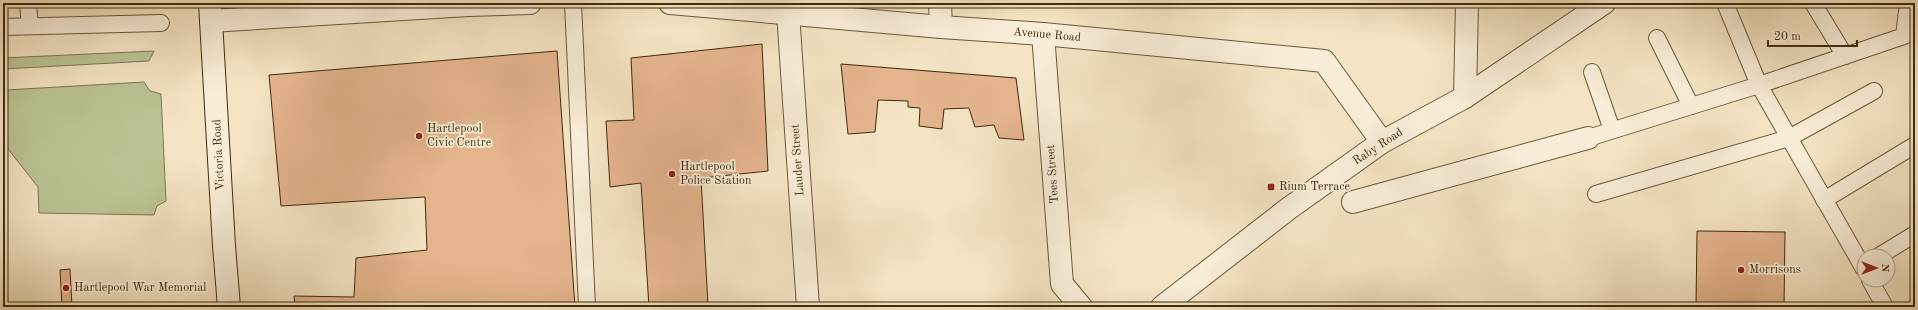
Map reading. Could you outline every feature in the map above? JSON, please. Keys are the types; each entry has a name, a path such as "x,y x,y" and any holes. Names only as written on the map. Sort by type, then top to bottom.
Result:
{"street":[{"path":"211,12 530,3"},
{"name":"Avenue Road","path":"670,3 941,27 1043,34 1324,61 1382,142"},
{"path":"940,3 941,27"},
{"path":"1465,97 1467,3"},
{"name":"Raby Road","path":"1162,307 1288,209 1382,142 1465,97 1604,3"},
{"name":"Victoria Road","path":"211,12 229,307"},
{"name":"Lauder Street","path":"788,13 808,307"},
{"name":"Tees Street","path":"1043,34 1062,284 1082,307"},
{"path":"1353,202 1588,138"}],"lane":[{"path":"28,3 30,26"},
{"path":"573,3 587,307"},
{"path":"1725,3 1759,85 1856,255"},
{"path":"1813,3 1845,56"},
{"path":"1588,138 1759,85 1904,36 1908,3"},
{"path":"3,27 161,23"},
{"path":"1657,38 1692,106"},
{"path":"1592,72 1612,130"},
{"path":"1596,194 1789,138 1874,91"},
{"path":"1824,200 1915,145"},
{"path":"1892,248 1915,234"},
{"path":"1875,288 1885,307"}],"green space":[{"path":"154,51 149,61 3,69 3,58"},
{"path":"144,82 150,91 161,94 166,201 157,206 154,215 39,213 38,187 4,144 6,90"}],"building":[{"name":"Hartlepool Police Station","path":"762,44 768,171 701,178 708,305 688,307 649,307 641,183 610,187 606,121 634,120 631,58"},
{"name":"Hartlepool Civic Centre","path":"557,51 575,307 295,307 294,296 354,297 356,258 427,250 425,197 281,206 269,75"},
{"path":"841,64 1016,78 1024,140 999,138 994,125 975,127 969,108 944,109 942,129 919,126 920,108 908,107 908,101 878,100 875,132 848,134"},
{"name":"Morrisons","path":"1697,231 1785,232 1784,307 1696,307"},
{"name":"Hartlepool War Memorial","path":"70,269 72,307 62,307 60,270"}],"place":[{"name":"Hartlepool Civic Centre","path":"419,136"},
{"name":"Hartlepool Police Station","path":"672,174"},
{"name":"Rium Terrace","path":"1271,187"},
{"name":"Morrisons","path":"1741,270"},
{"name":"Hartlepool War Memorial","path":"66,288"}]}
